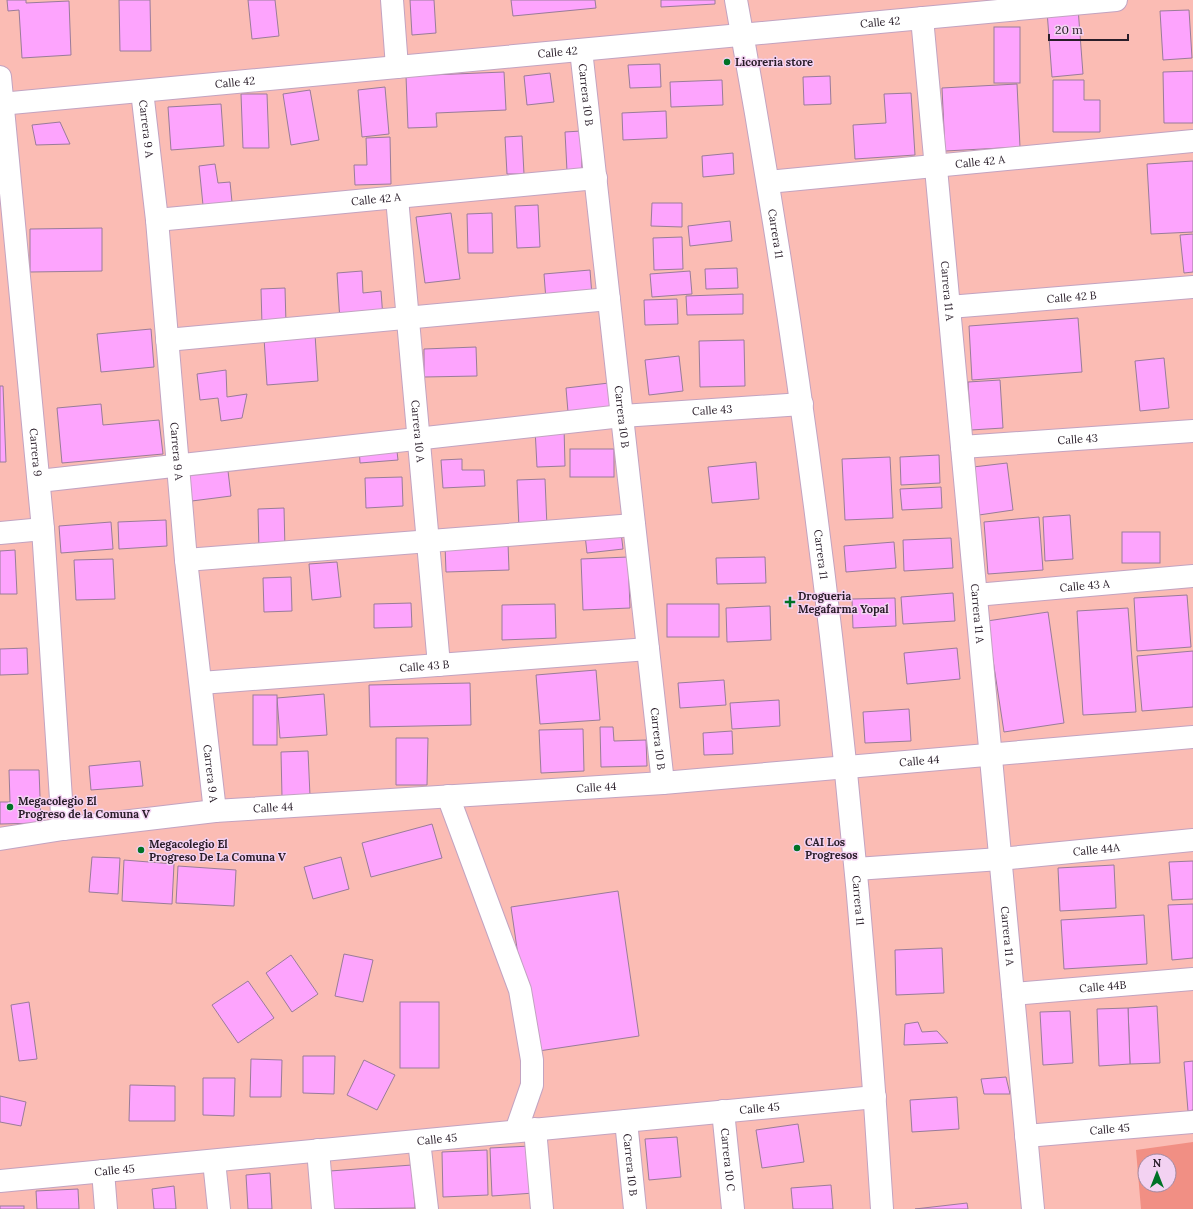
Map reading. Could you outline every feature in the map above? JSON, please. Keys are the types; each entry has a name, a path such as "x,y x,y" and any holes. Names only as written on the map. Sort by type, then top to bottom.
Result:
{"street":[{"path":"392,0 397,67"},
{"name":"Carrera 11","path":"736,0 768,182 802,404 846,766 875,1097 882,1209"},
{"name":"Calle 42","path":"2,104 1116,0"},
{"name":"Carrera 11 A","path":"922,18 1033,1209"},
{"name":"Carrera 10 B","path":"581,50 663,783"},
{"name":"Carrera 9","path":"0,77 39,481 63,829"},
{"name":"Carrera 9 A","path":"142,91 157,220 186,560 215,811"},
{"name":"Calle 42 A","path":"768,182 936,167 1193,141"},
{"name":"Calle 42 A","path":"157,220 596,178"},
{"name":"Carrera 10 A","path":"397,198 439,665"},
{"name":"Calle 42 B","path":"949,307 1193,287"},
{"path":"167,340 609,299"},
{"name":"Calle 43","path":"39,481 622,416 802,404"},
{"name":"Calle 43","path":"962,447 1193,431"},
{"path":"186,560 634,525"},
{"path":"0,533 43,529"},
{"name":"Calle 43 A","path":"976,595 1193,576"},
{"name":"Calle 43 B","path":"201,683 648,649"},
{"name":"Calle 44","path":"0,839 63,829 215,811 663,783 1193,737"},
{"path":"448,796 520,990 532,1060 532,1084 526,1130 542,1209"},
{"name":"Calle 44A","path":"856,869 1000,859 1193,840"},
{"name":"Calle 44B","path":"1013,994 1193,979"},
{"name":"Calle 45","path":"0,1181 875,1097"},
{"name":"Carrera 10 C","path":"722,1111 733,1209"},
{"name":"Carrera 10 B","path":"626,1121 635,1209"},
{"name":"Calle 45","path":"1026,1136 1193,1122"},
{"path":"419,1141 427,1209"},
{"path":"318,1150 323,1209"},
{"path":"214,1160 219,1209"},
{"path":"103,1171 106,1209"}],"shaded area":[{"path":"0,0 1193,0 1193,1209 0,1209"},
{"path":"1193,1142 1193,1209 1141,1209 1140,1193 1177,1193 1177,1153 1137,1153 1137,1162 1136,1150"}],"building":[{"path":"7,0 26,0 26,3 69,1 71,55 22,58 19,10 8,11"},
{"path":"119,0 150,0 151,51 120,51"},
{"path":"248,0 275,0 279,36 252,39"},
{"path":"410,0 434,0 436,33 412,35"},
{"path":"511,0 595,0 596,8 513,16"},
{"path":"661,0 715,0 715,4 661,7"},
{"path":"1078,8 1083,74 1052,77 1047,11"},
{"path":"1189,10 1192,58 1163,60 1160,11"},
{"path":"994,27 1020,27 1020,83 994,83"},
{"path":"660,64 661,87 630,88 628,65"},
{"path":"1193,71 1193,123 1164,123 1163,72"},
{"path":"504,72 506,110 436,113 437,127 408,128 406,76"},
{"path":"550,73 554,102 527,105 524,76"},
{"path":"830,76 831,104 804,105 803,77"},
{"path":"722,80 723,105 671,107 670,82"},
{"path":"1053,80 1084,80 1084,100 1100,100 1100,132 1053,132"},
{"path":"1017,84 1020,147 945,151 942,88"},
{"path":"385,87 389,134 362,137 358,90"},
{"path":"310,90 319,140 291,145 283,94"},
{"path":"911,93 915,155 855,159 853,125 886,123 884,94"},
{"path":"241,94 267,94 269,148 243,148"},
{"path":"221,104 224,146 171,150 168,107"},
{"path":"666,111 667,138 623,140 622,113"},
{"path":"60,122 70,144 36,145 32,125"},
{"path":"581,131 582,170 567,171 565,132"},
{"path":"522,136 524,174 507,174 505,137"},
{"path":"390,137 391,184 355,185 354,165 367,165 366,138"},
{"path":"733,153 734,174 703,177 702,156"},
{"path":"1193,161 1193,232 1151,234 1147,164"},
{"path":"215,164 218,183 230,182 232,202 203,205 199,166"},
{"path":"652,203 682,203 682,227 651,226"},
{"path":"538,205 540,247 517,248 515,206"},
{"path":"451,213 460,279 425,283 416,217"},
{"path":"492,213 493,253 468,253 467,214"},
{"path":"730,221 732,241 690,246 688,226"},
{"path":"102,228 102,271 30,272 30,229"},
{"path":"1193,234 1193,272 1184,273 1180,235"},
{"path":"682,237 683,269 654,270 653,238"},
{"path":"737,268 738,288 706,289 705,269"},
{"path":"590,270 592,296 546,300 544,274"},
{"path":"362,271 363,293 381,291 383,318 340,322 337,273"},
{"path":"690,271 692,294 652,297 650,274"},
{"path":"285,288 286,324 262,325 261,289"},
{"path":"743,294 743,314 687,315 686,296"},
{"path":"677,299 678,324 645,325 644,300"},
{"path":"1078,318 1082,372 972,380 969,326"},
{"path":"151,329 154,367 101,372 97,334"},
{"path":"315,334 318,381 267,385 264,338"},
{"path":"744,340 745,386 700,387 699,341"},
{"path":"476,347 477,376 424,377 424,349"},
{"path":"679,356 683,391 649,395 645,360"},
{"path":"1164,358 1169,408 1140,411 1135,361"},
{"path":"226,370 227,397 247,394 242,418 221,421 218,398 200,400 197,374"},
{"path":"1000,380 1003,428 971,430 968,382"},
{"path":"609,383 612,408 568,412 566,388"},
{"path":"0,386 3,386 6,462 0,462"},
{"path":"101,404 103,425 159,420 163,454 62,463 57,408"},
{"path":"564,427 565,466 537,467 535,428"},
{"path":"396,443 398,460 360,463 359,445"},
{"path":"570,449 614,449 614,477 570,477"},
{"path":"939,455 940,483 901,485 900,457"},
{"path":"890,457 893,518 845,520 842,459"},
{"path":"462,459 462,470 484,470 485,486 443,488 441,460"},
{"path":"756,462 759,499 712,503 708,467"},
{"path":"1007,463 1013,510 979,515 973,467"},
{"path":"228,471 231,496 184,502 181,476"},
{"path":"402,477 403,506 366,508 365,478"},
{"path":"545,479 547,527 519,528 517,480"},
{"path":"941,487 942,508 902,510 900,489"},
{"path":"284,508 285,550 259,551 258,509"},
{"path":"1070,515 1073,559 1045,561 1043,517"},
{"path":"1039,517 1043,570 988,574 984,522"},
{"path":"166,520 167,546 119,549 118,522"},
{"path":"111,522 113,549 61,553 59,526"},
{"path":"621,532 623,549 587,553 585,535"},
{"path":"1122,532 1160,532 1160,563 1122,563"},
{"path":"951,538 953,568 904,571 903,540"},
{"path":"894,542 896,568 846,572 844,546"},
{"path":"508,543 509,570 446,572 445,545"},
{"path":"15,550 17,594 0,594 0,551"},
{"path":"628,557 630,608 583,610 581,559"},
{"path":"765,557 766,583 717,584 716,558"},
{"path":"113,559 115,599 76,600 74,560"},
{"path":"337,562 341,597 312,600 309,564"},
{"path":"291,577 292,611 264,612 263,578"},
{"path":"953,593 955,621 903,624 901,597"},
{"path":"1187,595 1191,647 1137,651 1134,598"},
{"path":"895,598 896,626 853,628 852,599"},
{"path":"411,603 412,627 374,628 374,604"},
{"path":"555,604 556,638 502,640 502,605"},
{"path":"667,604 719,604 719,637 667,637"},
{"path":"770,606 771,640 727,642 726,608"},
{"path":"1128,608 1136,712 1083,715 1077,611"},
{"path":"1048,612 1064,723 1004,732 987,621"},
{"path":"27,648 28,674 0,675 0,649"},
{"path":"957,648 960,679 907,684 904,653"},
{"path":"1193,651 1193,707 1142,711 1137,656"},
{"path":"596,670 600,720 540,724 536,675"},
{"path":"724,680 726,705 680,708 678,683"},
{"path":"470,683 471,725 370,727 369,685"},
{"path":"324,694 327,735 280,738 277,698"},
{"path":"253,695 277,695 277,745 253,745"},
{"path":"779,700 780,726 732,729 730,703"},
{"path":"909,709 911,741 865,743 863,712"},
{"path":"600,727 613,727 614,741 646,740 647,766 601,767"},
{"path":"583,729 584,771 541,773 539,730"},
{"path":"732,731 733,754 704,755 703,733"},
{"path":"396,738 428,738 427,785 396,785"},
{"path":"308,751 310,796 282,797 281,752"},
{"path":"140,761 143,786 91,790 89,766"},
{"path":"9,770 39,770 41,823 0,824 0,802 10,802"},
{"path":"432,824 442,858 371,877 362,843"},
{"path":"92,857 120,858 118,894 89,892"},
{"path":"341,857 349,889 313,899 304,867"},
{"path":"124,860 174,864 172,904 122,901"},
{"path":"1193,861 1193,899 1172,900 1169,862"},
{"path":"1114,865 1116,908 1060,911 1058,868"},
{"path":"178,866 236,870 234,906 176,903"},
{"path":"618,891 639,1036 532,1052 511,907"},
{"path":"1193,904 1193,958 1172,960 1168,905"},
{"path":"1144,915 1147,964 1064,969 1061,920"},
{"path":"942,948 944,993 896,995 895,950"},
{"path":"344,954 373,960 363,1002 335,996"},
{"path":"291,955 318,994 292,1012 266,973"},
{"path":"248,981 274,1018 238,1043 212,1005"},
{"path":"29,1002 37,1059 19,1061 11,1005"},
{"path":"400,1002 439,1002 439,1068 400,1068"},
{"path":"1157,1006 1160,1063 1130,1064 1128,1008"},
{"path":"1128,1008 1130,1064 1099,1066 1097,1009"},
{"path":"1070,1011 1073,1063 1043,1065 1040,1012"},
{"path":"918,1022 922,1032 937,1031 948,1043 904,1045 905,1024"},
{"path":"303,1056 335,1056 334,1094 303,1093"},
{"path":"251,1059 282,1060 281,1097 250,1097"},
{"path":"364,1060 395,1075 377,1110 347,1095"},
{"path":"1193,1061 1193,1110 1188,1111 1184,1062"},
{"path":"1006,1077 1010,1094 984,1094 981,1079"},
{"path":"203,1078 235,1078 234,1116 203,1115"},
{"path":"130,1085 175,1086 175,1121 129,1121"},
{"path":"0,1096 26,1102 21,1126 0,1122"},
{"path":"957,1097 959,1129 912,1132 910,1100"},
{"path":"798,1124 804,1162 762,1168 756,1130"},
{"path":"677,1137 681,1177 649,1180 645,1139"},
{"path":"531,1146 534,1193 492,1196 490,1148"},
{"path":"487,1150 488,1195 443,1197 442,1152"},
{"path":"412,1165 415,1208 333,1209 330,1171"},
{"path":"270,1173 272,1209 248,1209 246,1175"},
{"path":"831,1185 833,1209 793,1209 791,1188"},
{"path":"174,1186 176,1209 154,1209 152,1189"},
{"path":"78,1189 79,1209 37,1209 36,1191"},
{"path":"967,1203 968,1209 915,1209"},
{"path":"0,1206 24,1206 24,1209 0,1209"}],"place":[{"name":"Licoreria store","path":"727,62"},
{"name":"Drogueria Megafarma Yopal","path":"790,602"},
{"name":"Megacolegio El Progreso de la Comuna V","path":"10,807"},
{"name":"CAI Los Progresos","path":"797,848"},
{"name":"Megacolegio El Progreso De La Comuna V","path":"141,850"}]}
